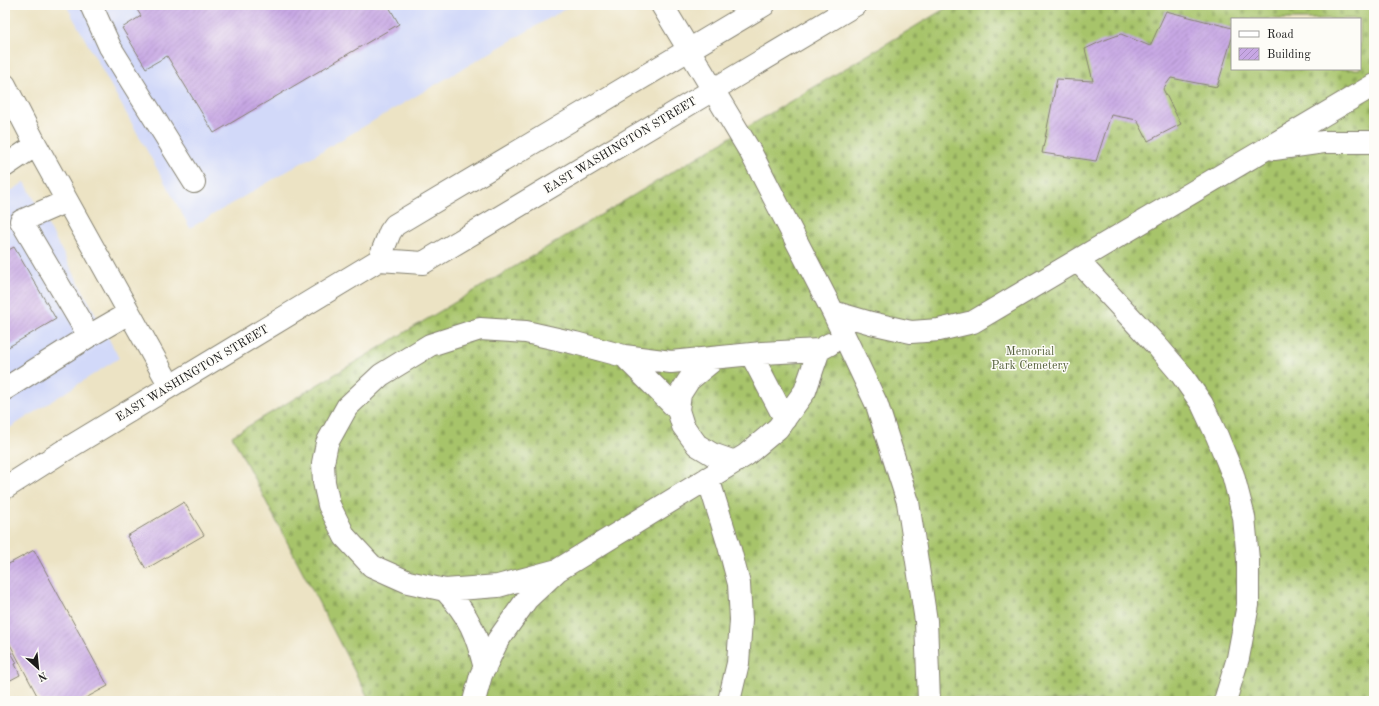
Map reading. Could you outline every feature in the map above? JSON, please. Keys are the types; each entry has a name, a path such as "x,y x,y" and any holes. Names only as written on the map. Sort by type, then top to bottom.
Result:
{"main road":[{"path":"91,5 110,47 194,182"},
{"path":"662,5 751,153 833,312 877,404 908,502 926,621 929,701"},
{"path":"380,260 390,232 395,225 764,5"},
{"name":"EAST WASHINGTON STREET","path":"5,488 170,386 380,260 424,263 855,5"},
{"path":"5,85 36,145 170,386"},
{"path":"833,312 871,323 911,332 939,330 973,322 1374,85"},
{"path":"1265,150 1324,142 1374,142"},
{"path":"5,166 36,145"},
{"path":"67,201 13,224 88,336"},
{"path":"1078,261 1158,347 1202,404 1233,475 1244,517 1248,560 1248,605 1238,658 1225,701"},
{"path":"5,389 88,336 129,313"},
{"path":"558,570 498,586 445,590 408,582 372,566 345,537 329,505 324,482 323,464 327,442 347,407 381,375 430,345 480,329 526,332 576,342 624,356 671,362 751,354 819,350 845,336"},
{"path":"474,701 481,675 498,640 527,600 558,570 746,455 778,428 805,391 819,350"},
{"path":"751,354 785,419"},
{"path":"624,356 678,410"},
{"path":"716,358 689,380 680,394 678,410 683,426 697,445 712,454 735,462"},
{"path":"708,478 730,546 740,584 741,620 738,663 729,701"},
{"path":"445,590 459,605 470,622 478,641 484,668"}],"shaded area":[{"path":"66,5 572,5 190,228"},
{"path":"25,182 119,358 5,431 5,195"}],"green space":[{"name":"Memorial Park Cemetery","path":"951,5 1374,5 1374,701 370,701 232,436"}],"building":[{"path":"134,5 388,5 399,24 214,133 167,56 146,68 122,28 141,16"},
{"path":"1166,11 1231,28 1231,41 1217,87 1171,78 1163,89 1181,124 1148,141 1137,120 1111,115 1096,161 1042,153 1057,79 1093,81 1085,49 1121,34 1150,46"},
{"path":"14,247 56,319 5,349 5,252"},
{"path":"184,502 204,535 146,569 127,536"},
{"path":"34,550 108,686 80,701 40,701 5,635 5,566"},
{"path":"5,642 17,663 15,664 20,675 5,683"}]}
